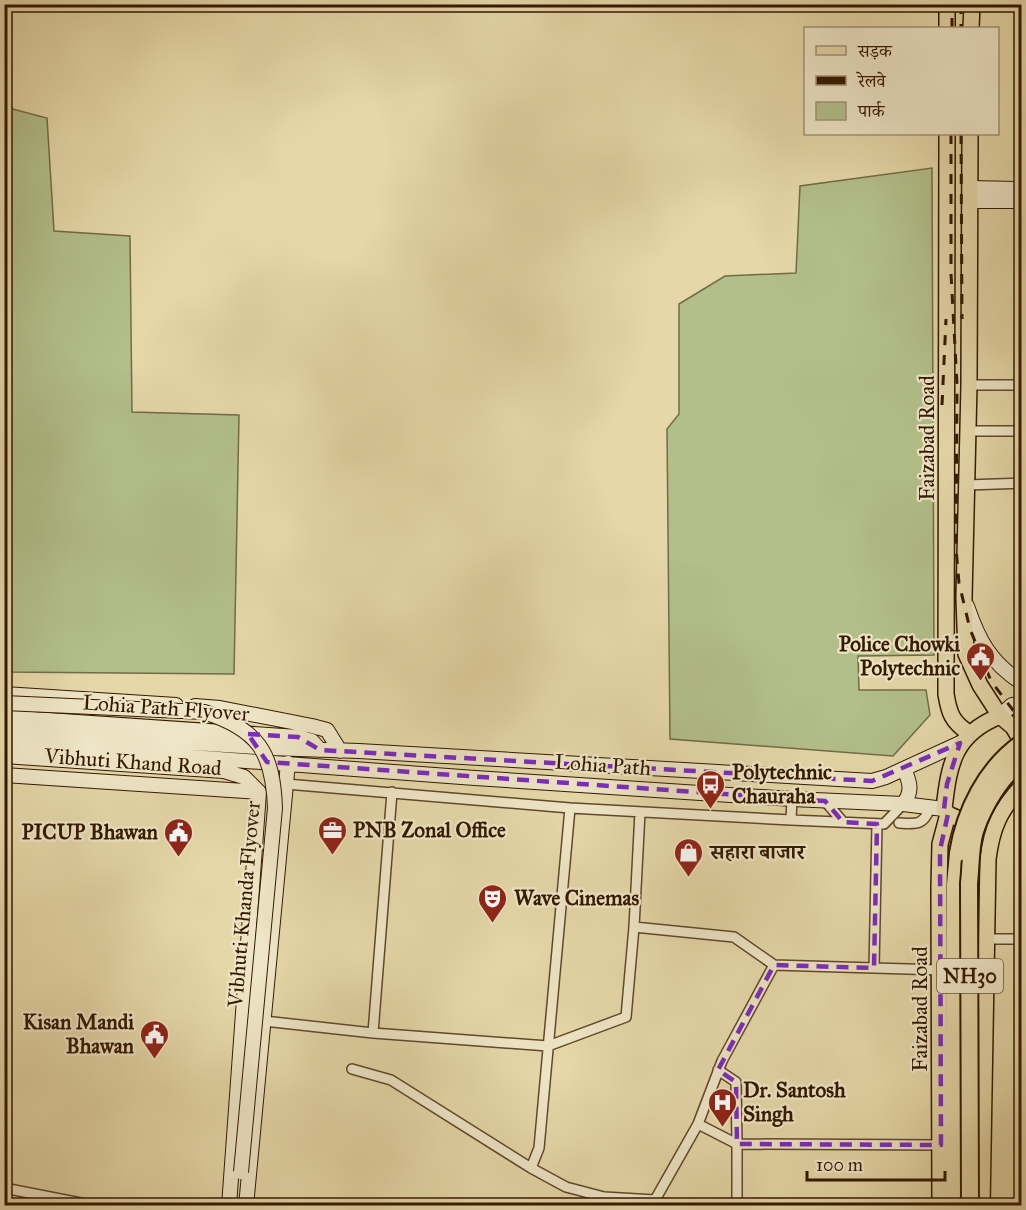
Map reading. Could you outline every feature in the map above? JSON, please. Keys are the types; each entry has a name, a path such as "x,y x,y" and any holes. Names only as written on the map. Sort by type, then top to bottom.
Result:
{"highway":[{"name":"NH30","path":"954,1206 955,885 958,854 962,833 989,775 1006,754 1022,743"},
{"name":"NH30","path":"970,1206 969,883 975,833 983,811 1000,783 1022,761"}],"main road":[{"path":"947,4 947,27"},
{"path":"971,27 972,4"},
{"name":"Faizabad Road","path":"947,135 946,694 951,718 965,738"},
{"name":"Faizabad Road","path":"970,135 969,385 964,598 966,654 980,685 1000,716"},
{"path":"969,195 1022,189"},
{"path":"969,195 1022,201"},
{"path":"964,598 977,633 992,658 1022,683"},
{"path":"4,694 230,710 327,730 340,751"},
{"name":"Vibhuti Khanda Flyover","path":"4,703 204,712 228,720 257,741 266,756 274,782 275,808 241,1172 248,1189"},
{"path":"992,832 971,825 941,810 951,762 965,738 983,722 1000,716 1012,705 1022,703"},
{"path":"1000,716 1013,727 1022,743"},
{"name":"Lohia Path Flyover","path":"4,717 298,737 312,741 320,750"},
{"name":"Lohia Path Flyover","path":"4,731 358,751"},
{"name":"Lohia Path","path":"358,751 872,781 904,769 965,738"},
{"name":"Lohia Path","path":"4,743 792,800 903,804 941,810"},
{"path":"4,756 224,771 244,777 259,792 229,1206"},
{"path":"246,1206 288,763"},
{"path":"903,804 910,790 909,779 904,769"},
{"name":"Vibhuti Khand Road","path":"4,775 259,792"},
{"path":"982,1206 988,859 992,832 999,816 1022,786"},
{"name":"Faizabad Road","path":"940,1206 941,810"},
{"path":"256,836 282,839"},
{"path":"940,848 961,850 988,859"}],"street":[{"path":"969,385 1022,385"},
{"path":"967,431 1022,431"},
{"path":"967,485 1022,483"},
{"path":"286,784 570,808 877,824 884,824 903,804"},
{"path":"373,1033 392,792"},
{"path":"791,820 792,800"},
{"path":"824,821 825,801"},
{"path":"825,801 843,822"},
{"path":"531,1168 539,1148 570,808"},
{"path":"899,823 917,824 941,810"},
{"path":"264,1021 373,1033 548,1046 626,1017 634,927 640,812"},
{"path":"874,968 877,824"},
{"path":"634,927 734,937 774,965 941,970"},
{"path":"986,939 1022,939"},
{"path":"352,1069 391,1080 531,1168 566,1187 607,1202 655,1200 698,1124 718,1070 774,965"},
{"path":"718,1070 736,1082 737,1206"},
{"path":"698,1124 737,1144 941,1145"},
{"path":"4,1188 96,1206"},
{"path":"4,1205 9,1206"}],"highlighted area":[{"path":"248,734 298,737 320,750 872,781 960,743 947,784 944,809 948,814 940,850 941,1145 737,1144 736,1082 718,1070 774,965 874,968 877,824 843,822 825,801 267,762"}],"green space":[{"path":"5,107 47,118 54,231 130,236 132,412 239,415 234,674 5,672"},
{"path":"932,168 934,655 858,656 859,690 926,690 930,715 893,756 670,739 667,429 679,414 679,304 725,276 796,273 800,186"}],"railway":[{"path":"952,4 952,27"},
{"path":"961,4 961,27"},
{"path":"951,135 951,274 957,384 956,548 959,583 970,629 991,681 1022,722"},
{"path":"961,135 962,319"},
{"path":"942,405 946,319"}],"place":[{"name":"Police Chowki Polytechnic","path":"981,682"},
{"name":"Polytechnic Chauraha","path":"711,810"},
{"name":"PNB Zonal Office","path":"332,856"},
{"name":"PICUP Bhawan","path":"179,858"},
{"name":"सहारा बाजार","path":"689,878"},
{"name":"Wave Cinemas","path":"493,924"},
{"name":"Kisan Mandi Bhawan","path":"155,1060"},
{"name":"Dr. Santosh Singh","path":"722,1128"}]}
